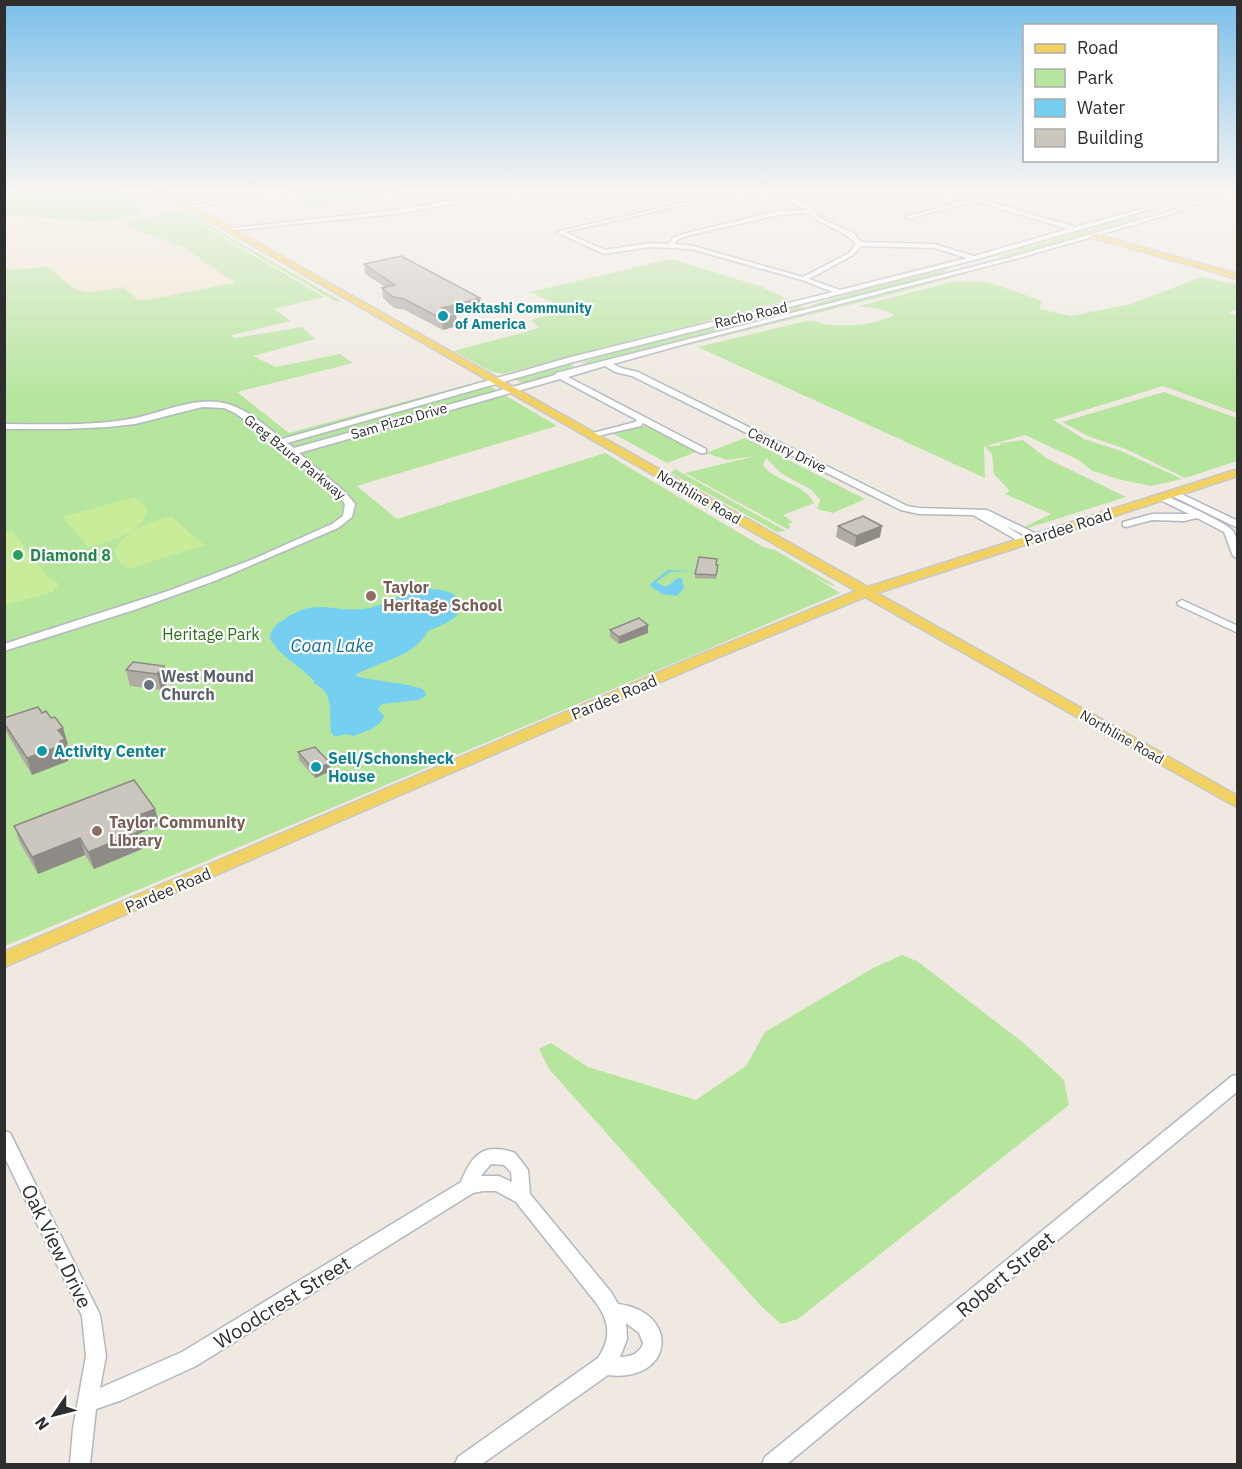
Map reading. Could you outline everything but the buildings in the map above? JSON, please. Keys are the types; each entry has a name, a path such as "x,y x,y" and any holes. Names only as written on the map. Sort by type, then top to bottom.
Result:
{"main road":[{"name":"Northline Road","path":"280,260 1238,803"},
{"path":"1178,260 1238,277"},
{"name":"Pardee Road","path":"4,960 686,666 866,592 1238,472"}],"street":[{"path":"735,260 804,279 842,293"},
{"path":"804,279 841,260"},
{"name":"Racho Road","path":"493,381 639,342 971,260"},
{"name":"Racho Road","path":"508,389 698,338 1007,260"},
{"path":"906,287 952,271 938,268"},
{"path":"817,309 805,304 856,289"},
{"path":"698,338 749,323 746,319 736,318"},
{"path":"585,368 574,364 576,361 639,342"},
{"name":"Century Drive","path":"606,363 618,370 635,374 904,508 919,511 975,512 1030,539"},
{"path":"559,375 702,451"},
{"name":"Sam Pizzo Drive","path":"279,442 493,381"},
{"name":"Sam Pizzo Drive","path":"291,452 508,389"},
{"path":"422,401 436,410"},
{"name":"Greg Bzura Parkway","path":"4,426 110,425 209,405 225,406 238,411 279,442 350,504 349,513 342,521 249,564 137,606 4,648"},
{"path":"592,436 638,424 642,419"},
{"path":"1167,495 1238,525"},
{"path":"1167,495 1200,516 1223,527 1234,536 1238,556"},
{"path":"1126,524 1152,517 1184,518 1211,512"},
{"path":"1182,603 1238,630"},
{"name":"Robert Street","path":"772,1464 1238,1081"},
{"name":"Oak View Drive","path":"4,1137 91,1315 96,1356 83,1428 80,1464"},
{"name":"Woodcrest Street","path":"468,1187 475,1168 488,1156 510,1158 519,1170 522,1197"},
{"name":"Woodcrest Street","path":"89,1401 115,1394 189,1359 468,1187 483,1183 499,1185 522,1197 615,1314"},
{"path":"465,1464 605,1365 618,1339 620,1329 615,1314 626,1313 641,1319 651,1332 653,1343 644,1360 634,1365 605,1365"}],"shaded area":[{"path":"5,260 261,260 287,275 5,334"}],"green space":[{"name":"Heritage Park","path":"201,260 260,260 324,297 274,309 291,321 231,335 235,338 302,327 315,339 253,356 276,367 340,354 353,363 237,392 289,433 481,381 557,426 357,486 397,519 605,453 763,547 775,550 833,584 835,587 811,575 840,593 5,946 4,270 49,267 76,289 90,292 123,287 138,300 235,283"},
{"path":"263,260 269,260 341,301 337,302"},
{"path":"673,260 760,286 789,300 502,374 490,371 454,351 539,328 531,320 568,310 530,292"},
{"path":"1011,261 905,291 614,364"},
{"path":"944,270 948,271 818,307 811,305 862,290"},
{"path":"1201,277 1237,284 1237,309 1228,313 1237,316 1237,413 1163,386 1053,420 1084,439 1121,451 1182,479 1151,486 1093,471 1077,459 1025,435 986,446 999,446 1001,443 1023,440 1046,458 1126,497 1025,529 1022,528 1051,514 1005,494 1010,491 994,474 992,454 984,446 985,478 698,347 806,321 844,326 880,321 894,315 881,309 859,306 956,281 988,282 1042,301 1039,309 1071,316 1131,304"},
{"path":"798,305 808,309 756,322 748,317"},
{"path":"740,320 743,323 594,364 581,363 640,343"},
{"path":"570,363 576,368 522,383 513,378"},
{"path":"1164,392 1237,418 1237,461 1185,478 1126,449 1090,437 1062,422"},
{"path":"639,426 648,426 696,452 667,463 614,434"},
{"path":"745,438 865,499 833,513 817,509 820,500 812,490 782,474 766,458 763,465 768,471 796,486 814,503 783,515 793,522 788,524 791,528 787,529 685,473 756,456 727,460 706,453"},
{"path":"675,469 786,531 777,532 671,473"},
{"path":"135,497 147,508 140,524 125,535 96,545 88,547 62,517"},
{"path":"171,516 204,545 129,569 119,561 115,550 125,537 147,524"},
{"name":"Diamond 8","path":"12,531 48,577 59,584 53,592 5,605 5,533"},
{"path":"902,955 917,961 1026,1045 1064,1080 1069,1105 798,1319 781,1324 761,1306 549,1069 539,1049 551,1043 588,1067 696,1100 746,1066 765,1032 873,968"}],"water":[{"path":"668,570 693,571 670,572 656,582 666,587 678,578 682,578 684,588 677,596 662,594 649,585"},
{"name":"Coan Lake","path":"427,589 442,590 456,596 462,604 458,614 428,631 422,640 406,653 355,675 417,687 424,690 426,696 418,700 382,704 378,709 384,716 375,727 354,736 346,734 335,737 331,732 328,697 320,687 313,683 314,681 274,645 270,639 272,630 283,620 307,609 317,607 369,608 411,592"}],"place":[{"name":"Bektashi Community of America","path":"443,316"},
{"name":"Diamond 8","path":"18,555"},
{"name":"Taylor Heritage School","path":"371,596"},
{"name":"West Mound Church","path":"149,685"},
{"name":"Activity Center","path":"42,751"},
{"name":"Sell/Schonsheck House","path":"316,767"},
{"name":"Taylor Community Library","path":"97,831"}]}
